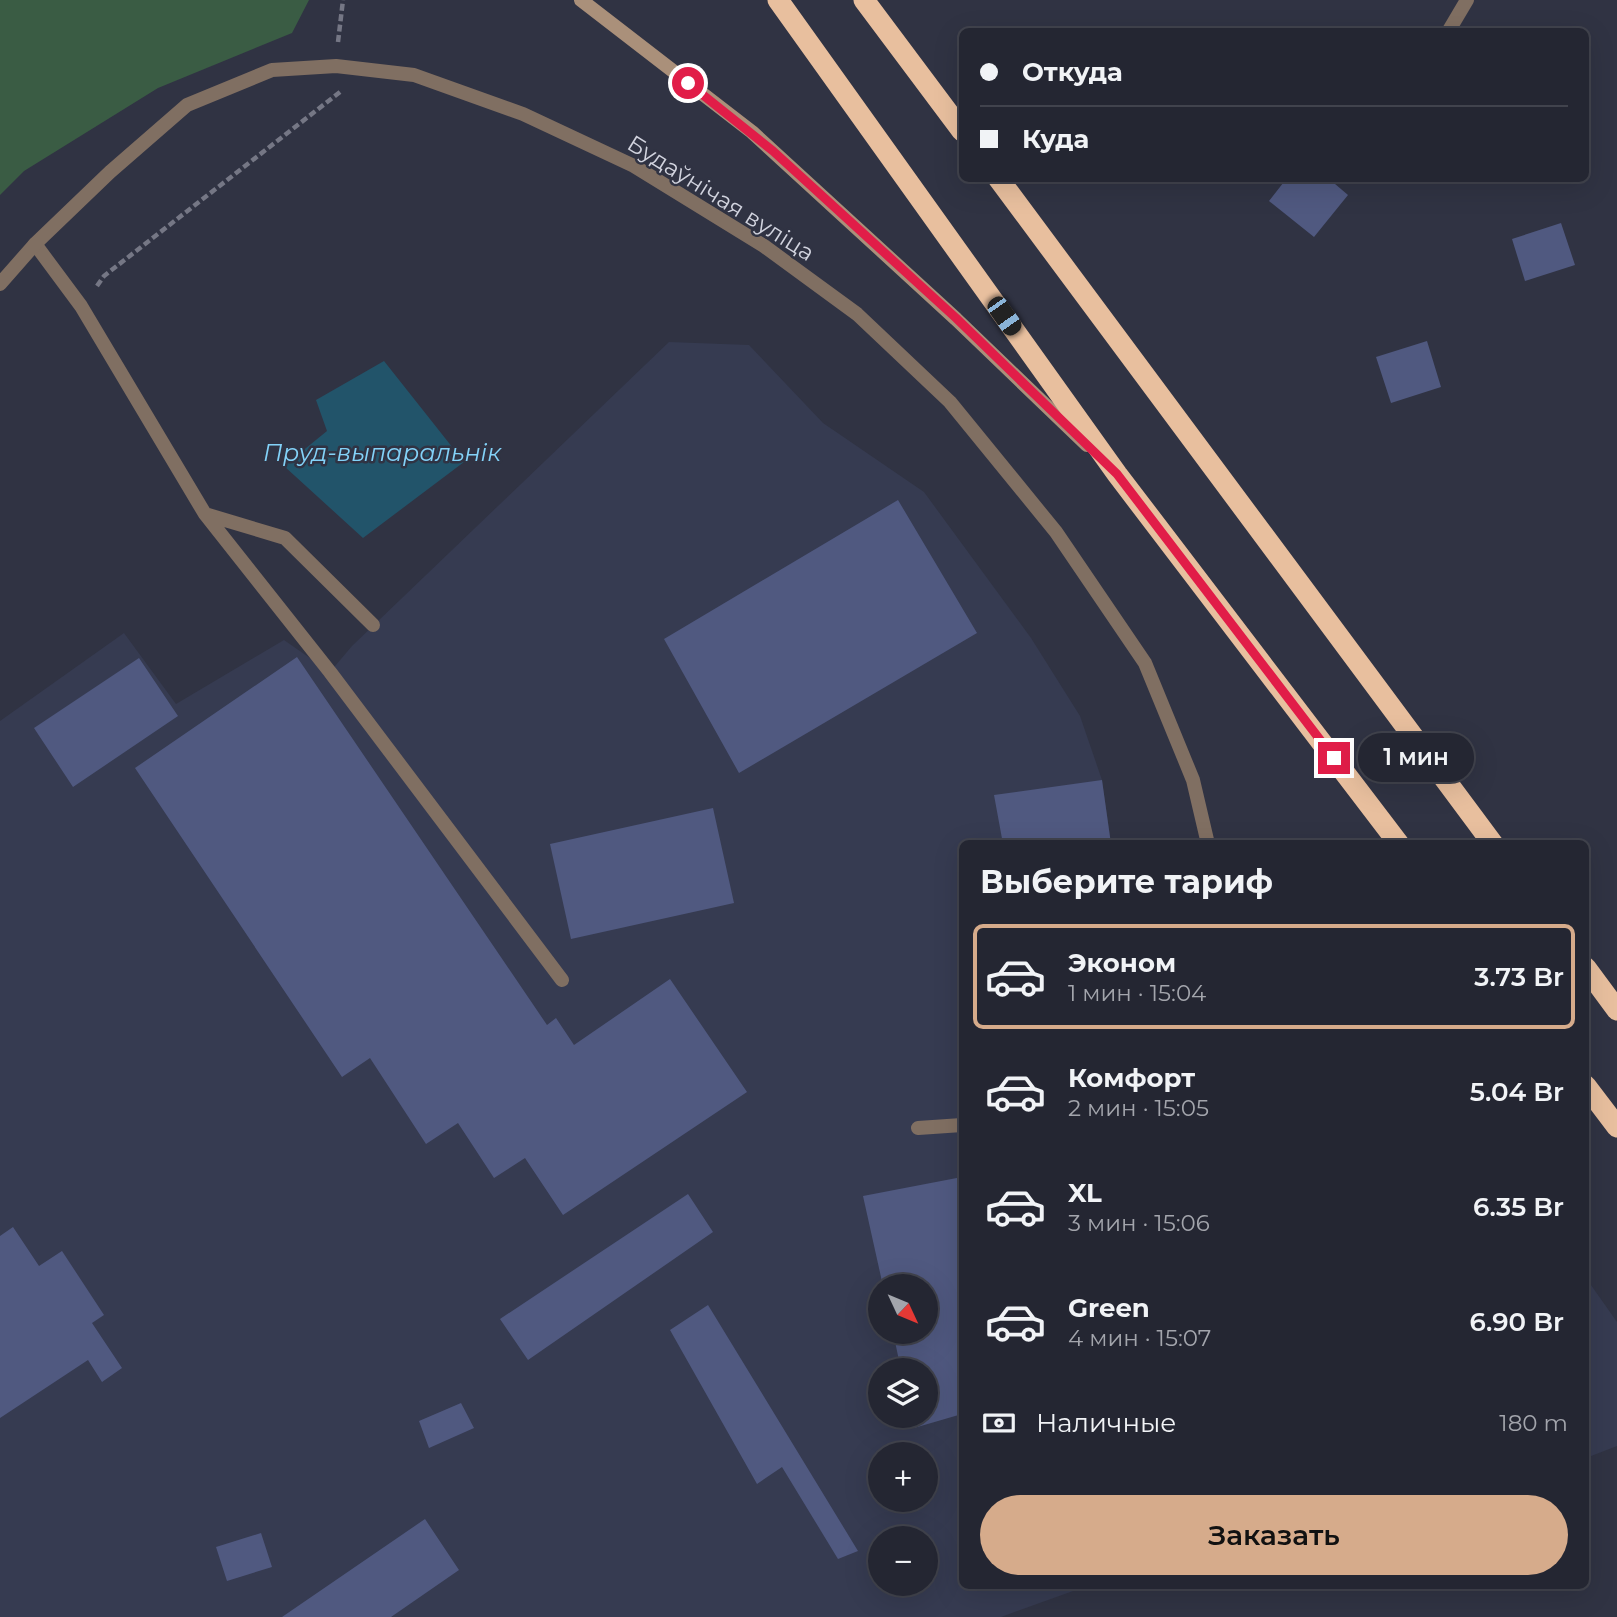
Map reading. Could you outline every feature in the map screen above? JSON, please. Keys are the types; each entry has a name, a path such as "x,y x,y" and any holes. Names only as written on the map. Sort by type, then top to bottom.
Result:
{"highway":[{"path":"778,0 1117,474 1396,840"},
{"path":"864,0 959,127"},
{"path":"1001,182 1490,840"},
{"path":"1589,972 1617,1010"},
{"path":"1589,1090 1617,1127"}],"main road":[{"path":"581,0 752,132 956,318 1117,474"}],"street":[{"path":"1450,28 1466,0"},
{"name":"Будаўнічая вуліца","path":"0,284 35,244 110,172 187,105 272,70 336,66 414,75 523,114 634,166 764,246 857,314 950,402 1056,532 1145,663 1193,780 1207,840"},
{"path":"35,244 81,306 205,514 338,683 562,979"},
{"path":"205,514 285,538 373,625"},
{"path":"918,1128 959,1125"}],"path":[{"path":"81,306 104,276 341,94 336,66 343,0"}],"shaded area":[{"path":"669,342 749,345 823,423 924,492 1031,638 1080,716 1102,780 1111,840 959,840 959,1589 1079,1589 1001,1617 0,1617 0,721 124,633 176,704 284,640 330,672 352,646"},
{"path":"1589,1282 1617,1322 1617,1446 1589,1457"}],"green space":[{"path":"0,0 309,0 292,33 158,88 24,171 0,195"}],"water":[{"name":"Пруд-выпаральнік","path":"384,361 464,462 363,538 284,466 327,431 316,400"}],"building":[{"path":"1284,182 1333,182 1348,195 1314,237 1269,201"},
{"path":"1561,223 1575,265 1525,281 1512,239"},
{"path":"1427,341 1441,387 1391,403 1376,357"},
{"path":"898,500 977,633 739,773 664,639"},
{"path":"297,657 547,1025 556,1018 574,1045 670,979 747,1092 563,1215 525,1158 494,1178 458,1123 426,1144 370,1058 342,1077 135,768"},
{"path":"139,658 178,716 73,787 34,728"},
{"path":"1102,780 1110,840 1002,840 994,795"},
{"path":"713,808 734,903 571,939 550,844"},
{"path":"959,1178 959,1415 938,1421 938,1358 898,1358 896,1344 938,1344 938,1274 880,1274 863,1196"},
{"path":"688,1194 713,1232 528,1360 500,1319"},
{"path":"13,1227 39,1266 62,1251 104,1315 92,1323 122,1368 102,1382 88,1360 0,1418 0,1236"},
{"path":"708,1305 858,1551 838,1559 782,1467 757,1484 670,1330"},
{"path":"461,1403 474,1428 429,1448 419,1421"},
{"path":"425,1519 459,1570 391,1617 282,1617"},
{"path":"261,1533 272,1567 227,1581 216,1547"}],"route":[{"path":"688,83 773,151 956,318 1117,474 1334,758"}]}
